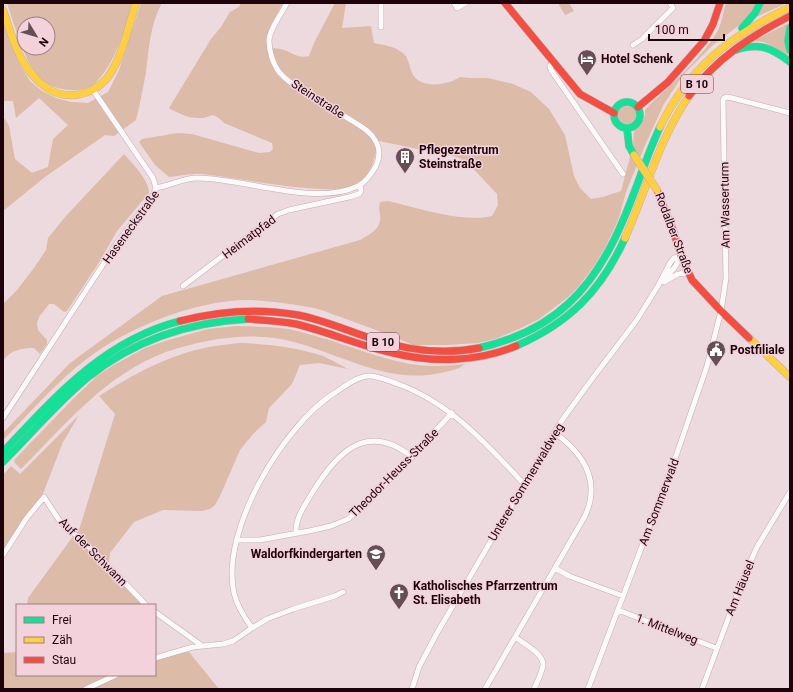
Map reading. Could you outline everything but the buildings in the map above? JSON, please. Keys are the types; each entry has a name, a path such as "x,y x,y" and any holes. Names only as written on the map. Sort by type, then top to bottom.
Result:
{"main road":[{"path":"3,10 24,67 36,81 58,94 66,96 86,93 93,90 106,79 113,70 136,3"},
{"path":"505,3 580,94 614,113"},
{"path":"638,107 668,82 704,41 713,24 720,3"},
{"path":"734,37 752,17 760,3"},
{"name":"B 10","path":"3,452 65,387 97,360 145,333 188,317 207,313 241,310 280,312 314,318 405,348 434,351 463,350 489,345 523,333 542,324 574,300 594,278 603,264 615,241 652,146 669,109 695,73 709,58 734,37 756,23 790,7"},
{"name":"B 10","path":"3,462 70,393 101,366 148,340 162,334 193,326 210,322 242,319 280,322 325,332 371,348 404,357 438,360 464,359 491,354 530,340 547,331 580,306 610,268 622,246 673,120 702,78 727,54 755,34 790,16"},
{"path":"790,28 788,41 790,50"},
{"path":"727,54 746,47 763,46 775,51 790,62"},
{"path":"571,83 582,91 613,105 630,102 638,107 640,115 638,123 635,126 623,128 617,124 614,113 618,105"},
{"name":"Rodalber Straße","path":"627,128 629,146 657,190 673,230 680,256 688,273 701,291 789,376"}],"street":[{"name":"Steinstraße","path":"287,3 270,34 269,40 271,53 276,67 284,76 302,90 371,134 375,139 379,154 377,162 373,170 360,185"},
{"path":"381,27 382,3"},
{"path":"454,3 457,8 466,3"},
{"path":"633,45 645,36 672,6"},
{"path":"553,62 550,66 551,70 623,174"},
{"path":"93,90 153,178 156,188"},
{"name":"Am Wasserturm","path":"721,311 726,278 724,98 731,97 790,113"},
{"name":"Haseneckstraße","path":"3,418 117,243 153,196 156,188 187,179 197,178 314,194 338,193 360,185"},
{"name":"Heimatpfad","path":"183,286 278,214 289,210 358,194 362,190 360,185"},
{"name":"Unterer Sommerwaldweg","path":"412,689 426,652 555,433 589,383 636,321 658,286 675,267 680,256"},
{"name":"Unterer Sommerwaldweg","path":"658,286 678,274 688,273"},
{"name":"Am Sommerwald","path":"588,689 683,435 706,366 721,311"},
{"path":"252,628 239,608 234,592 233,564 237,540 246,514 261,480 278,451 302,421 322,401 349,384 367,376 380,378 418,392 452,413 480,438 524,484"},
{"name":"Theodor-Heuss-Straße","path":"237,540 260,540 331,526 348,519 366,504 452,413"},
{"path":"485,689 585,516 591,500 592,492 590,477 581,459 568,444 555,433"},
{"path":"296,532 296,525 302,509 317,485 335,461 350,448 365,442 385,442 398,447 412,457"},
{"name":"Am Häusel","path":"702,689 735,597 753,556 790,492"},
{"name":"Auf der Schwann","path":"3,555 26,520 44,497 59,520 100,557 145,604"},
{"path":"555,568 569,576 622,596"},
{"path":"156,658 201,645 217,645 234,641 252,628 277,615 330,598 343,592"},
{"name":"1. Mittelweg","path":"618,610 716,648"},
{"path":"156,613 201,645"},
{"path":"515,637 539,654 543,660 543,667 534,689"},
{"path":"86,689 114,676"}],"shaded area":[{"path":"7,3 134,3 115,54 110,63 95,83 82,89 74,90 50,85 37,74 26,56 56,56 56,16 16,16 16,30"},
{"path":"141,3 162,3 152,28 146,72 136,120 114,136 105,135 45,177 3,211 3,120 5,119 9,126 15,159 32,173 48,167 53,139 68,125 39,98 16,118 13,101 3,101 3,21 20,65 30,81 42,91 56,98 71,102 88,103 108,92 119,70"},
{"path":"241,3 283,3 270,27 266,42 271,48 277,48 295,55 306,57 309,56 314,43 335,3 346,3 342,28 371,26 374,43 393,47 403,53 408,60 412,73 421,82 428,84 442,84 460,77 488,78 513,84 531,92 549,109 565,135 574,176 580,188 591,199 621,191 633,146 634,131 643,121 645,110 694,62 711,41 718,30 726,3 757,3 746,20 713,45 683,75 664,104 646,143 626,192 619,218 605,248 594,266 578,287 567,298 539,319 495,339 478,343 413,345 371,328 314,308 251,300 209,304 165,317 144,326 123,336 88,358 65,377 3,440 3,433 70,363 162,296 360,240 368,236 379,224 380,202 388,201 440,214 467,218 492,216 498,205 497,194 467,162 457,157 379,141 372,166 366,177 356,185 344,188 327,189 282,186 202,174 169,177 155,165 139,142 142,139 178,133 192,134 259,153 270,152 273,149 272,143 224,123 216,116 194,118 180,114 169,108 211,39 221,27 230,12 239,7"},
{"path":"558,3 569,3 574,11 565,15"},
{"path":"764,3 787,3 756,17"},
{"path":"789,23 785,40 786,48 790,56 764,42 753,41"},
{"path":"627,106 633,109 636,115 633,121 627,124 621,121 618,115 621,109"},
{"path":"124,154 136,167 146,183 149,193 117,231 98,264 67,311 64,312 54,304 49,304 39,317 37,323 38,330 47,340 47,344 40,354 34,348 25,348 9,354 3,361 3,304 17,290 34,268 46,250 48,238 65,217"},
{"path":"237,326 269,327 293,330 410,364 438,366 465,364 450,371 419,376 377,370 295,342 274,338 233,337 205,341 166,352 124,373 105,387 70,418 21,469 14,462 15,459 74,398 97,376 112,366 145,348 165,341 208,329"},
{"path":"240,343 271,345 303,350 323,356 348,369 319,363 300,365 292,384 269,408 266,422 253,434 240,450 220,496 215,505 210,509 202,511 163,510 134,522 110,553 108,570 143,604 27,604 28,598 79,530 115,414 99,396 125,380 165,360 194,350"},
{"path":"79,415 63,442 42,496 3,552 3,475 11,466 20,474"},
{"path":"16,652 16,676 156,676 156,654 189,652 219,689 3,689 3,653"}],"traffic: fast":[{"path":"742,28 755,13 760,3"},
{"path":"790,28 788,41 790,50"},
{"path":"736,50 752,47 765,48 777,53 790,62"},
{"path":"627,102 636,106 640,115 636,124 627,128 618,124 614,115 618,106 627,102"},
{"path":"479,348 506,340 530,330 551,318 569,303 585,285 600,265 613,243 629,207 660,127"},
{"path":"627,128 629,146 634,155"},
{"path":"516,346 552,327 581,303 605,274 616,257 625,238"},
{"path":"3,462 55,408 87,378 124,353 143,343 184,329 205,324 248,319"},
{"path":"3,452 42,411 82,373 127,342 152,330 180,321"}],"traffic: slow":[{"path":"3,10 14,43 30,72 38,81 50,90 65,95 72,95 94,89 108,77 118,60 136,3"},
{"path":"660,127 684,87 714,55 749,29 790,7"},
{"path":"625,238 661,147 678,113 689,96"},
{"path":"634,155 657,190"},
{"path":"749,338 790,377"}],"traffic: jam":[{"path":"505,3 580,94 614,113"},
{"path":"638,107 668,82 704,41 713,24 720,3"},
{"path":"689,96 699,83 722,60 748,40 790,16"},
{"path":"657,190 673,230 681,256 692,280 749,338"},
{"path":"180,321 224,313 253,311 283,313 298,315 334,325 397,346 438,351 479,348"},
{"path":"248,319 296,324 381,350 423,358 471,358 516,346"}],"place":[{"name":"Hotel Schenk","path":"587,76"},
{"name":"Pflegezentrum Steinstraße","path":"405,174"},
{"name":"Postfiliale","path":"716,367"},
{"name":"Waldorfkindergarten","path":"376,571"},
{"name":"Katholisches Pfarrzentrum St. Elisabeth","path":"399,610"}]}
